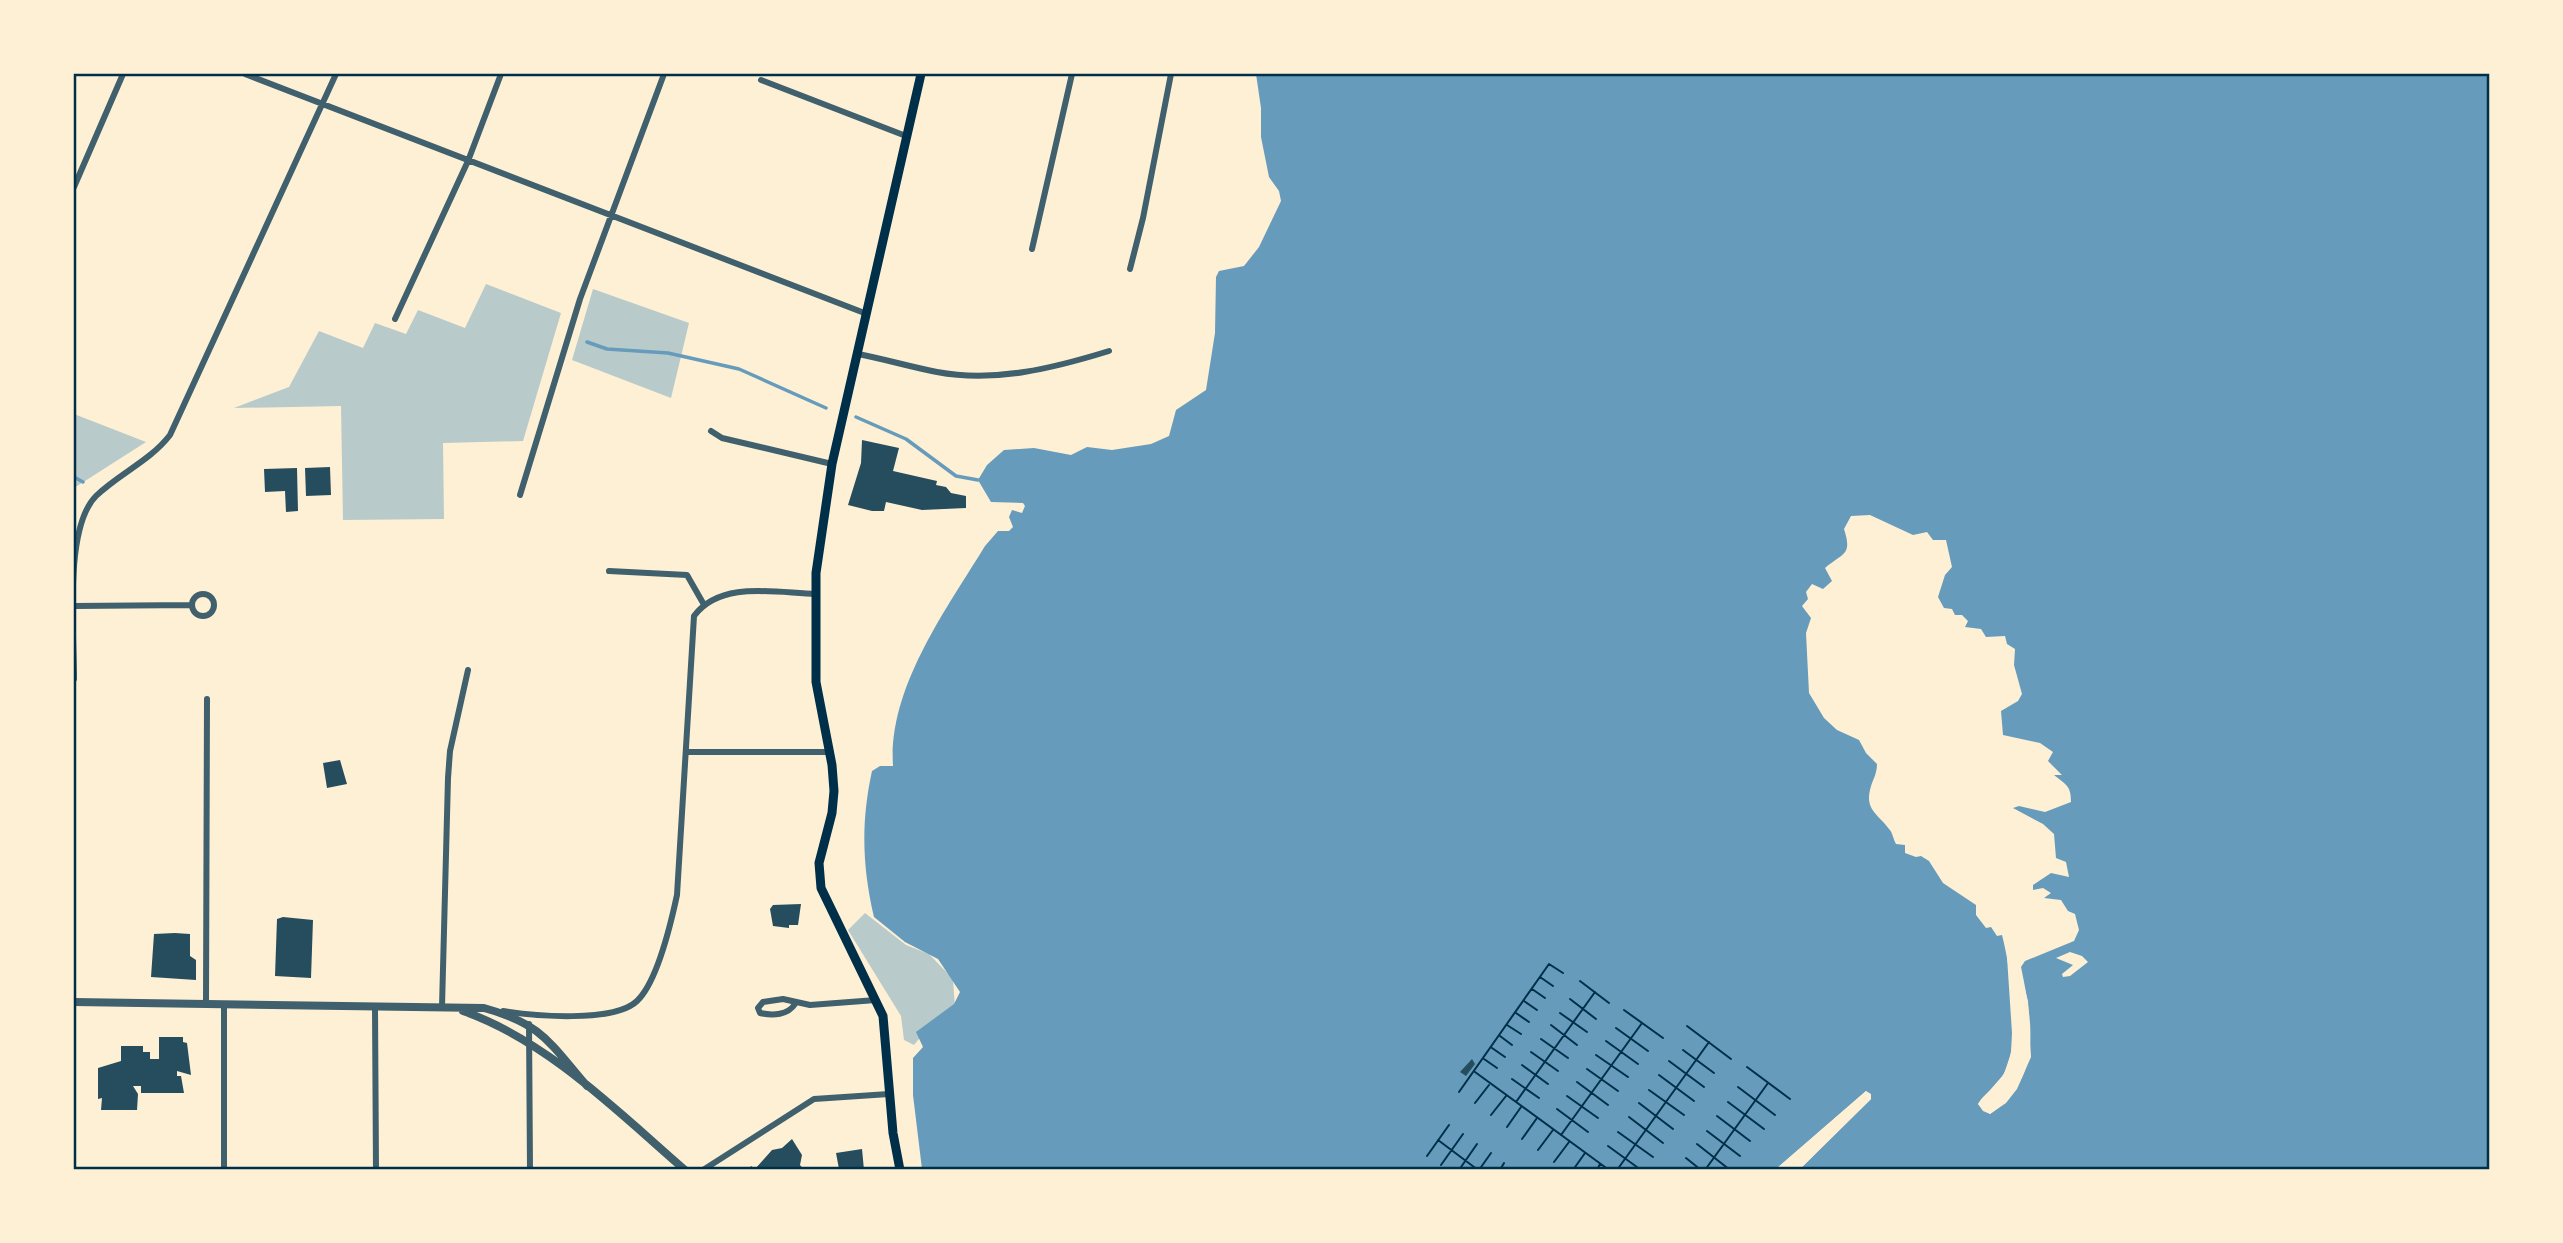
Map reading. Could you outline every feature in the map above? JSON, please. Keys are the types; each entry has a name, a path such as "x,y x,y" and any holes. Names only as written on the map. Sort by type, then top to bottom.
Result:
{"main road":[{"path":"900,1170 889,1094 885,1029 876,1000 821,888 819,863 833,799 830,752 816,682 816,594 822,519 832,464 921,74"}],"street":[{"path":"74,187 123,74"},
{"path":"245,74 867,314"},
{"path":"74,679 76,539 87,507 104,489 158,450 175,425 336,74"},
{"path":"396,319 468,161 502,74"},
{"path":"520,495 610,213 664,74"},
{"path":"1032,249 1072,74"},
{"path":"1130,269 1143,218 1171,74"},
{"path":"761,80 906,136"},
{"path":"858,354 939,373 983,377 1069,364 1109,351"},
{"path":"711,431 722,438 832,464"},
{"path":"609,571 687,575 703,603"},
{"path":"74,1002 484,1008 529,1020 621,1010 639,1000 667,937 677,895 688,752 691,629 694,615 703,603 725,593 816,594"},
{"path":"74,606 192,605"},
{"path":"442,1007 449,765 468,670"},
{"path":"206,1002 208,699"},
{"path":"688,752 830,752"},
{"path":"795,1004 792,1009 776,1015 760,1013 758,1008 763,1002 775,999 795,1004 876,1000"},
{"path":"224,1004 224,1170"},
{"path":"374,1007 376,1170"},
{"path":"453,1008 494,1023 529,1045 587,1086 685,1170"},
{"path":"529,1020 530,1170"},
{"path":"529,1020 587,1086"},
{"path":"703,1170 814,1100 889,1094"}],"path":[{"path":"1459,1092 1549,964 1563,973"},
{"path":"1540,977 1553,986"},
{"path":"1580,981 1609,1003"},
{"path":"1532,989 1545,998"},
{"path":"1516,1101 1595,992"},
{"path":"1570,999 1596,1019"},
{"path":"1524,1001 1536,1010"},
{"path":"1624,1010 1663,1038"},
{"path":"1516,1013 1529,1022"},
{"path":"1560,1013 1587,1032"},
{"path":"1561,1135 1642,1023"},
{"path":"1507,1025 1521,1034"},
{"path":"1551,1026 1577,1045"},
{"path":"1687,1026 1731,1059"},
{"path":"1616,1028 1648,1051"},
{"path":"1500,1036 1512,1045"},
{"path":"1541,1039 1568,1058"},
{"path":"1606,1041 1638,1064"},
{"path":"1617,1170 1709,1042"},
{"path":"1492,1048 1504,1057"},
{"path":"1683,1050 1714,1073"},
{"path":"1531,1052 1558,1071"},
{"path":"1596,1055 1628,1077"},
{"path":"1484,1059 1497,1068"},
{"path":"1669,1061 1704,1087"},
{"path":"1522,1065 1548,1084"},
{"path":"1747,1067 1790,1099"},
{"path":"1587,1069 1618,1091"},
{"path":"1475,1072 1609,1170"},
{"path":"1659,1075 1694,1101"},
{"path":"1513,1079 1539,1098"},
{"path":"1577,1082 1608,1105"},
{"path":"1475,1103 1490,1083"},
{"path":"1686,1158 1703,1170 1768,1083"},
{"path":"1738,1087 1774,1115"},
{"path":"1649,1090 1684,1115"},
{"path":"1491,1115 1506,1095"},
{"path":"1567,1096 1598,1118"},
{"path":"1728,1102 1764,1129"},
{"path":"1639,1103 1674,1129"},
{"path":"1507,1127 1521,1106"},
{"path":"1557,1109 1588,1132"},
{"path":"1717,1116 1750,1141"},
{"path":"1522,1139 1537,1117"},
{"path":"1629,1117 1663,1143"},
{"path":"1427,1156 1449,1125"},
{"path":"1538,1150 1553,1129"},
{"path":"1707,1131 1740,1156"},
{"path":"1618,1132 1653,1157"},
{"path":"1441,1166 1463,1134"},
{"path":"1438,1140 1479,1170 1491,1153"},
{"path":"1554,1162 1570,1141"},
{"path":"1459,1170 1476,1144"},
{"path":"1697,1144 1730,1170"},
{"path":"1608,1146 1641,1170"},
{"path":"1573,1170 1585,1152"},
{"path":"1500,1170 1504,1163"},
{"path":"1597,1170 1601,1164"}],"shaded area":[{"path":"486,284 561,313 523,441 443,443 444,519 343,520 341,406 234,408 289,387 319,331 363,348 375,323 406,334 418,310 465,328"},
{"path":"593,289 689,323 671,398 572,360"},
{"path":"74,414 146,442 74,488"},
{"path":"865,913 906,945 929,954 953,979 955,1009 927,1029 914,1045 904,1040 901,1016 848,930"}],"water":[{"path":"1256,74 2489,74 2489,1169 1800,1169 1871,1099 1866,1091 1776,1169 922,1169 913,1095 913,1058 923,1047 916,1032 954,1004 960,992 938,959 905,942 874,917 864,844 872,771 880,766 893,766 894,737 900,708 922,651 937,623 985,546 998,531 1009,531 1013,527 1009,517 1012,510 1022,513 1025,506 1023,503 991,502 978,480 987,465 1004,450 1034,448 1071,455 1087,447 1112,450 1151,444 1169,436 1176,410 1206,390 1215,333 1216,277 1219,271 1244,266 1259,247 1281,201 1279,191 1269,177 1261,137 1261,108","holes":["1870,515 1913,535 1927,532 1933,540 1946,540 1952,567 1945,575 1938,597 1944,608 1952,609 1955,615 1962,615 1968,621 1965,627 1981,629 1986,637 2005,636 2007,644 2015,649 2014,665 2022,694 2018,701 2001,711 2003,735 2040,743 2053,752 2048,761 2062,775 2054,775 2070,792 2071,802 2045,812 2019,806 2013,808 2043,824 2054,834 2056,858 2066,862 2069,877 2051,873 2033,885 2033,890 2043,888 2051,893 2044,898 2061,900 2068,911 2075,914 2079,930 2074,941 2025,961 2021,967 2030,1027 2026,1066 2019,1083 2007,1100 1990,1114 1978,1104 2003,1075 2012,1045 2013,1007 2002,935 1997,936 1991,927 1986,928 1976,915 1976,905 1943,883 1929,861 1921,856 1905,853 1905,845 1896,844 1890,831 1869,803 1877,764 1866,753 1859,740 1837,730 1824,718 1809,693 1806,633 1811,618 1802,606 1808,599 1806,592 1812,584 1823,589 1832,581 1825,568 1844,553 1847,544 1844,529 1851,516","2070,952 2082,956 2088,962 2070,976 2063,977 2062,974 2073,965 2056,958"]}],"pier":[{"path":"2007,957 2011,960 2015,1014 2014,1054 2007,1076 1982,1104 1985,1108 1990,1110 2003,1101 2014,1087 2027,1056 2028,1034 2018,965 2028,1001 2031,1057 2017,1089 2006,1103 1990,1114 1983,1111 1978,1104 2004,1074 2011,1053"},
{"path":"1866,1091 1871,1094 1871,1099 1800,1169 1796,1169 1867,1096 1781,1170 1776,1169"}],"building":[{"path":"862,440 899,448 893,471 937,481 936,485 946,487 951,493 966,496 966,508 922,510 886,502 884,511 872,511 848,505 861,463"},
{"path":"330,467 331,495 306,496 305,468"},
{"path":"297,468 298,511 286,512 285,491 265,492 264,469"},
{"path":"340,760 347,784 327,788 323,763"},
{"path":"801,904 798,925 789,925 789,928 773,926 770,909 773,905"},
{"path":"283,917 313,920 311,978 275,976 277,919"},
{"path":"154,934 190,934 190,956 196,960 196,980 151,977"},
{"path":"159,1037 183,1037 183,1042 187,1043 191,1075 177,1071 177,1076 181,1076 184,1093 141,1093 141,1086 133,1086 138,1094 137,1110 101,1110 102,1098 98,1099 98,1068 121,1061 121,1046 143,1046 143,1052 150,1052 150,1059 159,1059"},
{"path":"1472,1059 1475,1064 1466,1076 1460,1072"},
{"path":"792,1139 802,1155 800,1165 804,1170 748,1170 751,1166 755,1169 772,1150 782,1148"},
{"path":"862,1149 864,1170 839,1169 836,1153"}],"waterway":[{"path":"587,342 607,349 668,353 739,369 826,408"},
{"path":"856,417 906,439 956,476 978,480"},
{"path":"74,477 83,482"}]}
